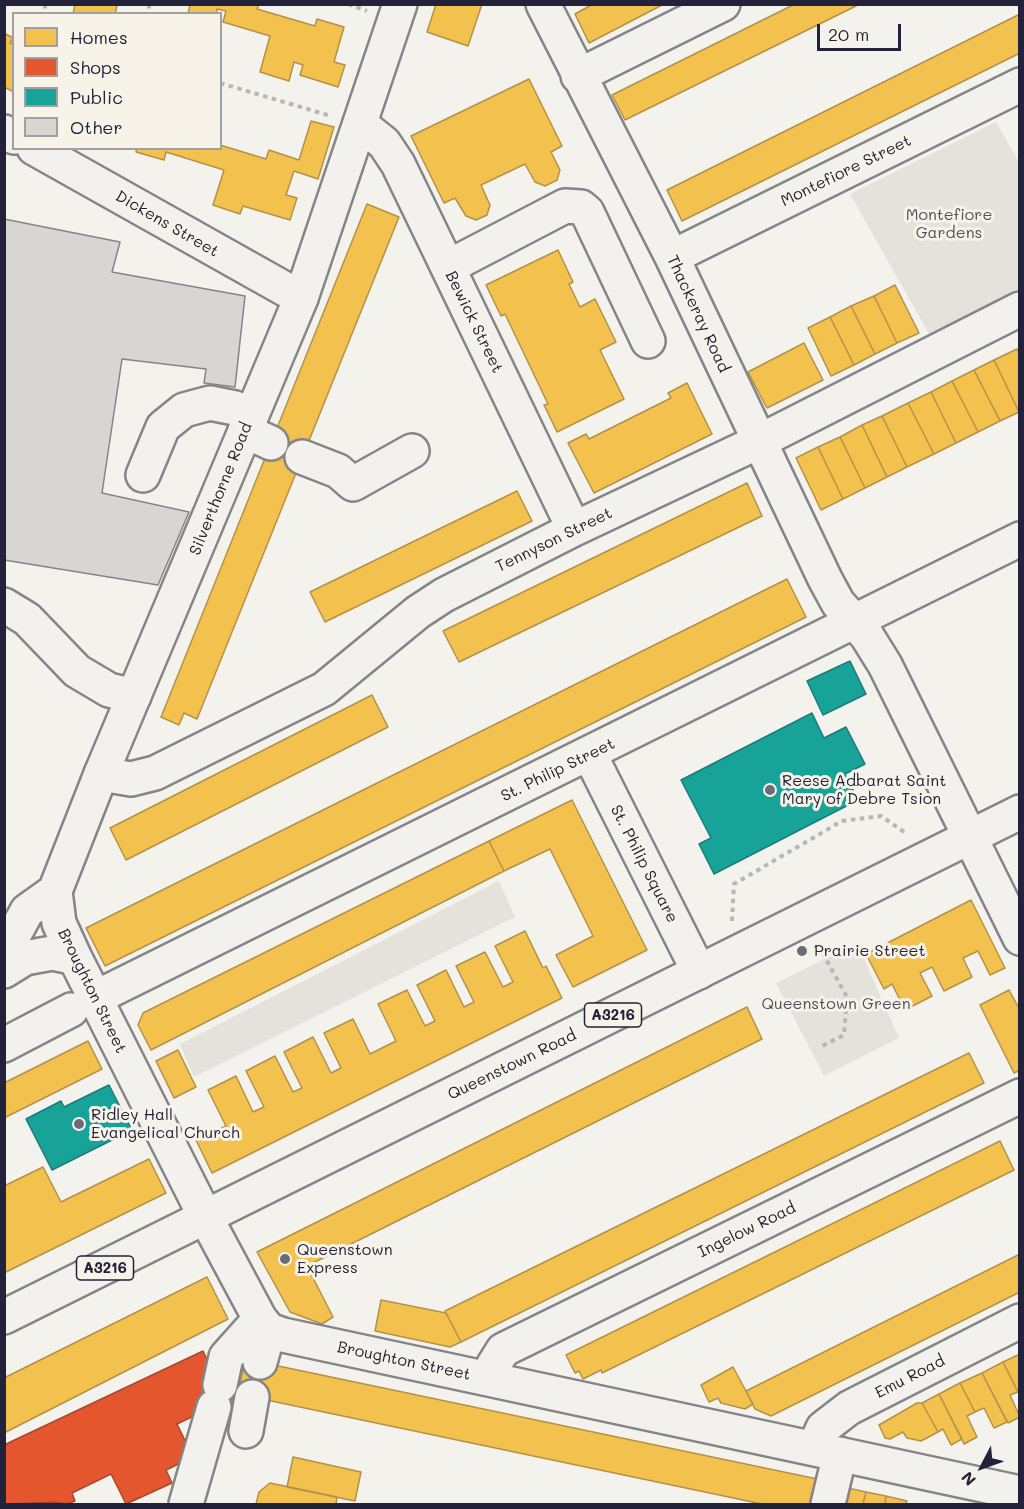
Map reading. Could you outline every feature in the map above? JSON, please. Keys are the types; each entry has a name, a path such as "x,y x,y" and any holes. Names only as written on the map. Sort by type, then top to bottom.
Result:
{"street":[{"name":"Silverthorne Road","path":"55,891 134,696 255,430 400,4"},
{"name":"Thackeray Road","path":"543,4 672,258 825,579 853,622"},
{"path":"578,76 723,4"},
{"name":"Montefiore Street","path":"672,258 1020,85"},
{"name":"Bewick Street","path":"360,123 384,143 398,164 574,529"},
{"name":"Dickens Street","path":"38,150 301,298"},
{"path":"448,267 565,206 581,207 588,212 648,341"},
{"name":"Tennyson Street","path":"101,774 132,779 155,773 324,689 418,612 444,595 574,529 758,442 1020,309"},
{"path":"143,475 163,428 184,410 210,403 235,408 255,430"},
{"path":"302,457 338,471 353,484 412,451"},
{"name":"St. Philip Street","path":"4,1045 1020,539"},
{"path":"4,605 27,619 77,671 109,690 134,696"},
{"path":"853,622 867,636 885,665 1020,938"},
{"name":"St. Philip Square","path":"590,754 699,972"},
{"name":"Queenstown Road","path":"4,1317 1020,812"},
{"path":"4,952 27,911 55,891"},
{"name":"Broughton Street","path":"55,891 59,922 75,958 83,1004 265,1325 492,1379 1020,1493"},
{"path":"4,971 25,958 52,953 75,958"},
{"name":"Ingelow Road","path":"492,1379 493,1366 503,1350 1020,1096"},
{"name":"Emu Road","path":"828,1504 827,1451 823,1428 849,1408 1020,1321"},
{"path":"260,1362 265,1325"},
{"path":"186,1504 226,1357 265,1325"},
{"path":"246,1431 252,1397"}],"path":[{"path":"222,84 360,123"},
{"path":"748,948 732,920 734,884 842,821 881,816 905,832 923,860"},
{"path":"805,920 847,997 844,1035 822,1046"}],"green space":[{"name":"Montefiore Gardens","path":"996,122 1019,162 1019,294 932,339 850,194"},
{"path":"499,881 515,917 194,1077 180,1044"},
{"name":"Queenstown Green","path":"857,943 899,1038 824,1076 776,983"}],"building: Homes":[{"path":"75,4 113,4 117,6 116,12 73,12"},
{"path":"190,4 259,4 257,9 315,26 317,19 344,27 334,62 345,65 338,87 300,75 303,65 294,62 289,81 260,72 270,36 223,22 226,11 217,9 216,12 188,12"},
{"path":"436,4 482,4 468,46 427,32"},
{"path":"593,4 664,4 589,43 575,14"},
{"path":"795,4 860,4 625,120 612,95"},
{"path":"1020,14 1020,53 682,221 667,190"},
{"path":"4,33 12,37 10,43 12,44 12,91 4,87"},
{"path":"529,79 562,146 551,152 560,170 557,180 545,186 535,182 525,164 481,185 490,205 487,215 476,220 466,216 455,198 444,203 411,136"},
{"path":"311,121 334,127 318,179 294,171 286,195 297,198 290,220 243,206 240,214 213,205 224,170 166,152 164,160 136,152 136,150 222,150 222,146 266,159 269,150 299,160"},
{"path":"367,204 399,217 197,719 184,713 179,725 161,717"},
{"path":"558,250 573,282 569,284 580,307 595,299 616,342 600,350 624,399 557,432 544,405 548,404 505,314 501,316 486,285"},
{"path":"895,285 919,333 897,343 874,296"},
{"path":"874,296 897,343 875,354 851,306"},
{"path":"851,306 875,354 854,365 830,317"},
{"path":"830,317 854,365 831,376 808,328"},
{"path":"804,343 823,380 767,408 748,372"},
{"path":"1017,349 1020,355 1019,412 994,360"},
{"path":"994,360 1019,412 1000,421 974,370"},
{"path":"974,370 1000,421 978,432 952,381"},
{"path":"952,381 978,432 956,443 931,392"},
{"path":"687,383 712,434 594,493 568,443 586,434 589,439 671,398 668,393"},
{"path":"931,392 956,443 934,454 908,403"},
{"path":"908,403 934,454 907,467 882,416"},
{"path":"882,416 907,467 887,477 862,425"},
{"path":"862,425 887,477 865,488 840,437"},
{"path":"840,437 865,488 843,499 818,447"},
{"path":"818,447 843,499 821,510 796,458"},
{"path":"747,483 762,516 459,662 443,631"},
{"path":"517,491 532,521 325,622 310,592"},
{"path":"787,579 806,617 105,966 86,928"},
{"path":"372,695 388,727 126,860 110,828"},
{"path":"572,800 647,950 573,987 556,955 593,936 550,849 504,871 489,841"},
{"path":"489,841 504,871 151,1050 138,1025 143,1013"},
{"path":"971,900 1005,968 990,975 978,951 963,958 972,977 944,991 932,967 920,973 932,996 905,1010 892,984 884,989 866,954"},
{"path":"525,931 543,968 546,966 562,998 212,1173 196,1140 226,1126 208,1090 236,1076 253,1112 264,1107 246,1071 275,1056 293,1092 302,1088 284,1052 313,1037 331,1073 341,1068 324,1033 353,1019 370,1054 396,1041 378,1004 407,990 425,1026 435,1021 417,985 446,970 464,1007 474,1002 456,966 485,952 503,987 513,982 495,946"},
{"path":"1009,990 1020,1010 1020,1070 1014,1073 980,1005"},
{"path":"747,1007 762,1039 307,1266 333,1317 322,1324 290,1312 257,1252"},
{"path":"88,1041 102,1069 4,1118 4,1083"},
{"path":"178,1050 196,1087 174,1098 156,1061"},
{"path":"969,1053 984,1083 461,1342 445,1311"},
{"path":"1000,1141 1014,1170 602,1373 601,1370 583,1379 579,1371 575,1373 566,1355"},
{"path":"149,1159 166,1193 4,1273 4,1186 43,1167 61,1202"},
{"path":"1020,1254 1020,1292 771,1416 755,1409 746,1391"},
{"path":"207,1277 228,1319 4,1433 4,1378"},
{"path":"381,1300 446,1313 461,1342 450,1347 375,1331"},
{"path":"1020,1354 1020,1391 1018,1392 1003,1362"},
{"path":"245,1359 822,1480 817,1504 762,1504 238,1394"},
{"path":"1003,1362 1018,1392 1010,1395 1020,1417 1008,1423 982,1373"},
{"path":"733,1367 753,1404 745,1409 721,1403 718,1398 709,1402 701,1385"},
{"path":"982,1373 1007,1422 994,1428 984,1408 975,1412 960,1383"},
{"path":"960,1383 975,1412 967,1416 977,1437 964,1444 939,1394"},
{"path":"939,1394 962,1439 951,1445 943,1429 938,1432 922,1403"},
{"path":"917,1403 922,1403 938,1432 921,1441 907,1438 903,1432 890,1439 885,1438 879,1425"},
{"path":"293,1457 361,1472 355,1501 287,1487"},
{"path":"270,1483 337,1497 336,1504 256,1504 259,1492"},
{"path":"843,1487 866,1492 863,1504 839,1504"},
{"path":"866,1492 886,1496 885,1504 863,1504"},
{"path":"886,1496 907,1501 906,1504 885,1504"}],"building: Shops":[{"path":"203,1351 227,1400 177,1424 193,1457 166,1470 172,1483 126,1504 111,1474 72,1493 75,1501 67,1504 55,1502 4,1504 4,1445"}],"building: Public":[{"path":"850,661 866,694 823,715 807,681"},
{"name":"Reese Adbarat Saint Mary of Debre Tsion","path":"812,713 824,738 846,727 865,764 845,774 858,800 714,874 699,844 711,838 681,780"},
{"name":"Ridley Hall Evangelical Church","path":"109,1085 132,1130 52,1170 26,1119 61,1101 64,1107"}],"building: Other":[{"path":"4,219 120,242 112,272 245,296 235,387 204,383 206,369 122,359 102,493 189,512 158,585 4,560"}],"place":[{"name":"Reese Adbarat Saint Mary of Debre Tsion","path":"770,790"},
{"name":"Prairie Street","path":"802,951"},
{"name":"Ridley Hall Evangelical Church","path":"79,1124"},
{"name":"Queenstown Express","path":"285,1259"}]}
